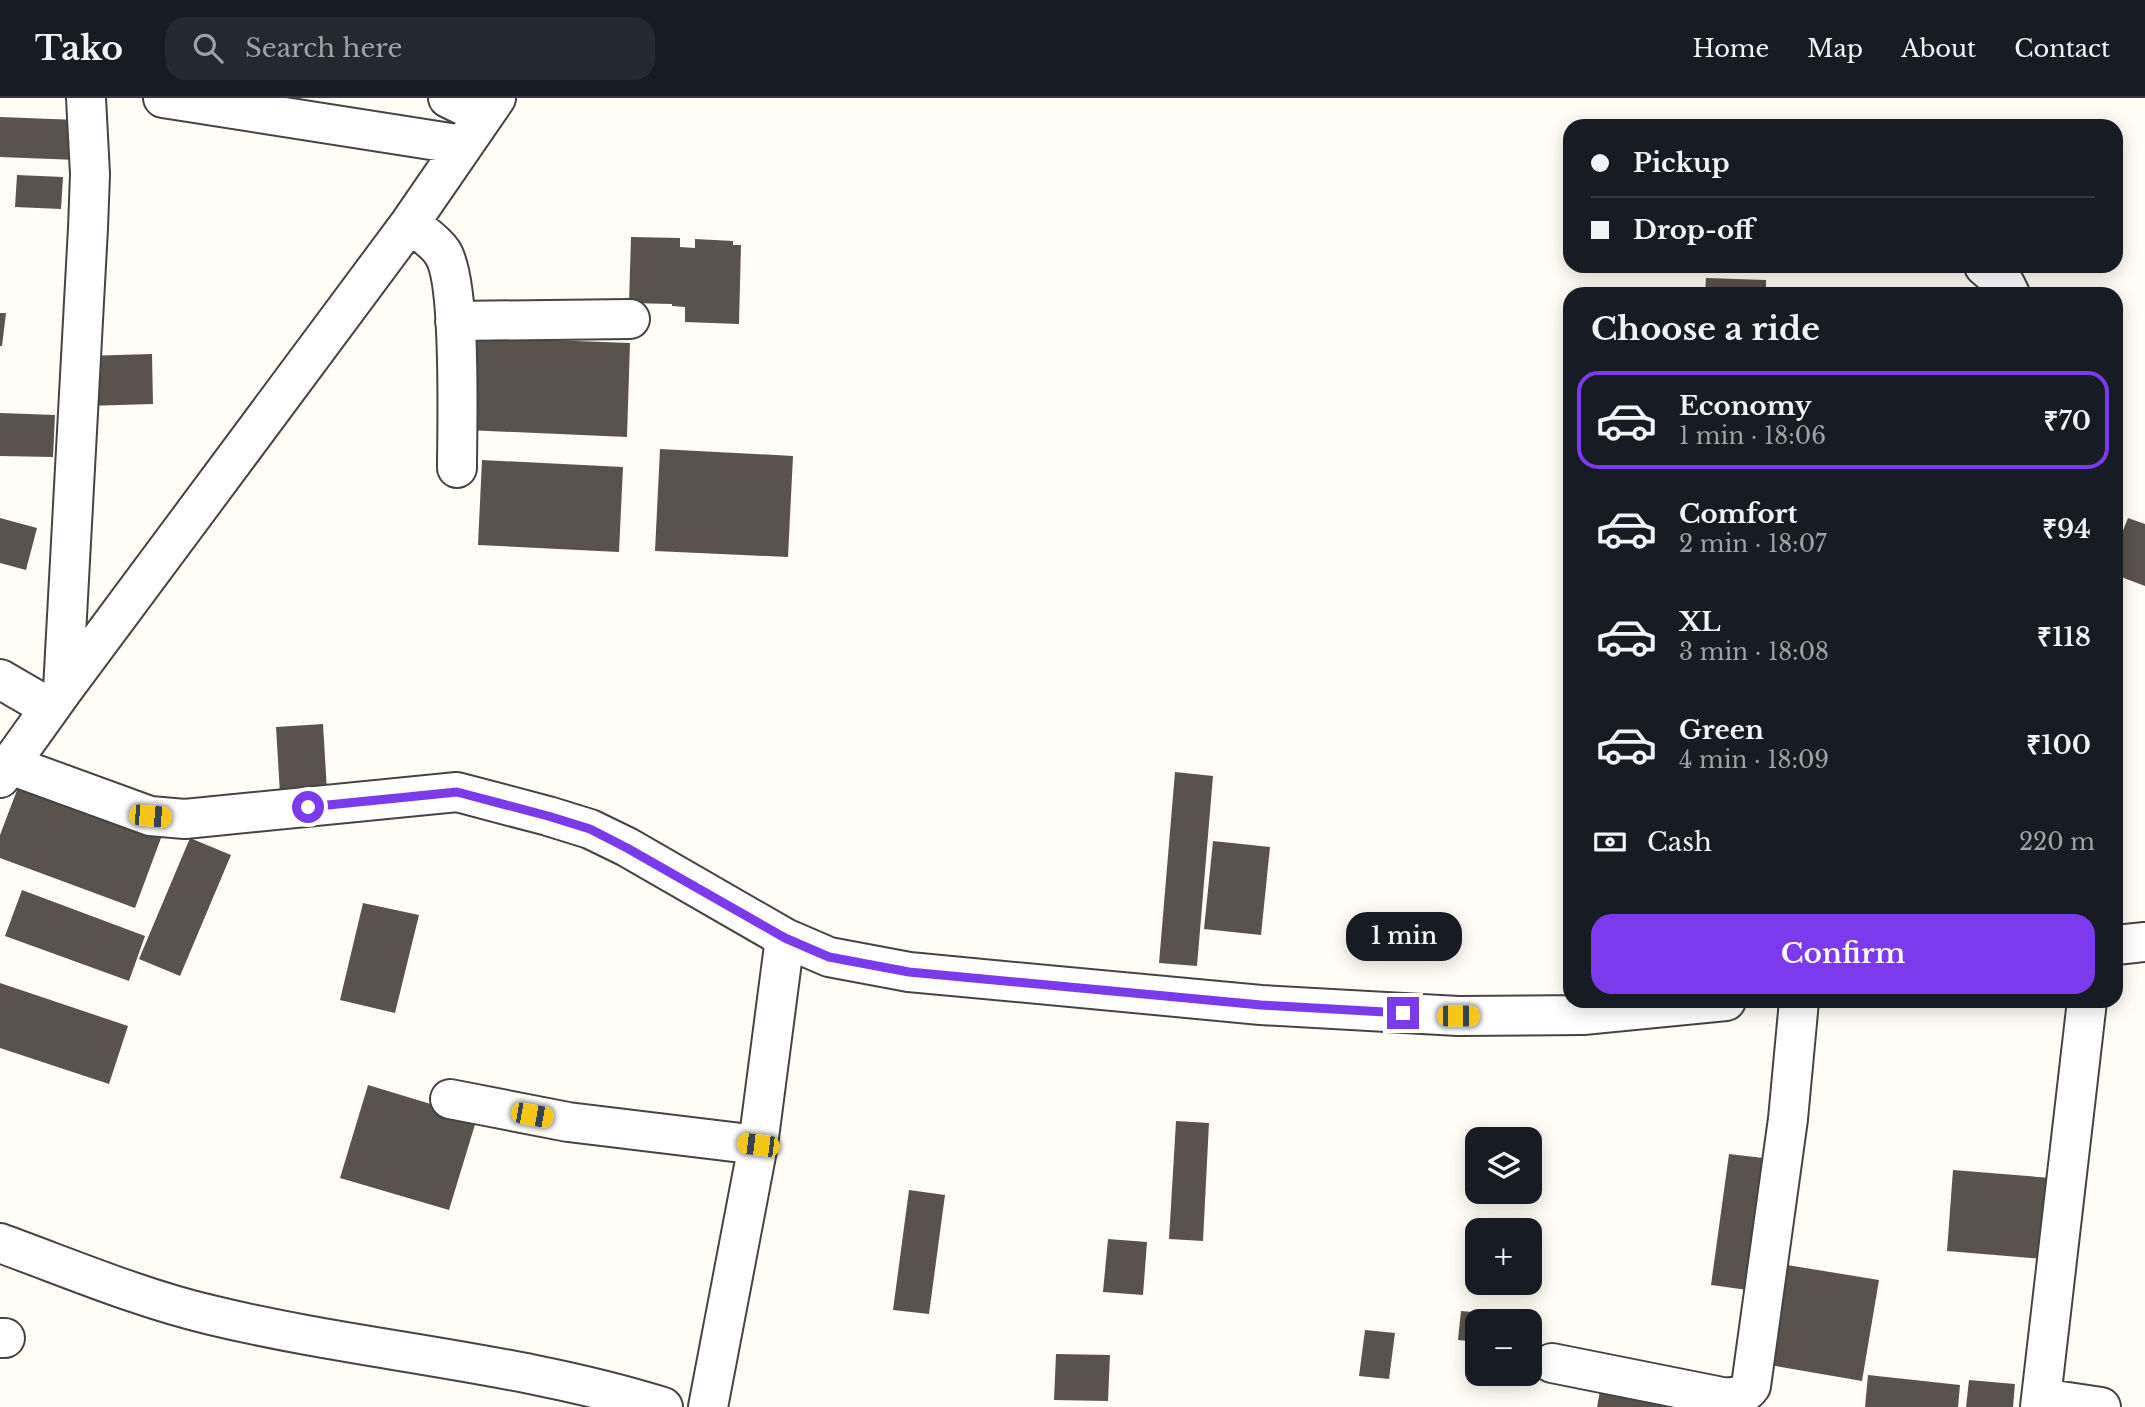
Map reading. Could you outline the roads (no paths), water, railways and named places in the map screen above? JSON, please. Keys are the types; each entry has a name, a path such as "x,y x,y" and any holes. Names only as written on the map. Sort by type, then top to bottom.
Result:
{"street":[{"path":"56,699 88,228 90,174 86,98"},
{"path":"163,98 205,103 481,119"},
{"path":"448,98 481,119"},
{"path":"481,119 410,223 5,771 150,816 185,819 457,792 590,829 785,938 829,957 909,972 1261,1005 1458,1016 1583,1016 1660,1008"},
{"path":"410,223 442,252 449,269 455,321 457,468"},
{"path":"1992,273 2006,287"},
{"path":"455,321 630,319"},
{"path":"0,679 56,699"},
{"path":"708,1407 758,1145 785,938"},
{"path":"2123,944 2145,942"},
{"path":"1552,1363 1722,1397 1739,1396 1746,1393 1751,1386 1788,1119 1798,1008"},
{"path":"2086,1008 2041,1403 2101,1407"},
{"path":"450,1099 568,1122 758,1145"},
{"path":"0,1243 208,1314 340,1342 580,1383 663,1407"}]}
